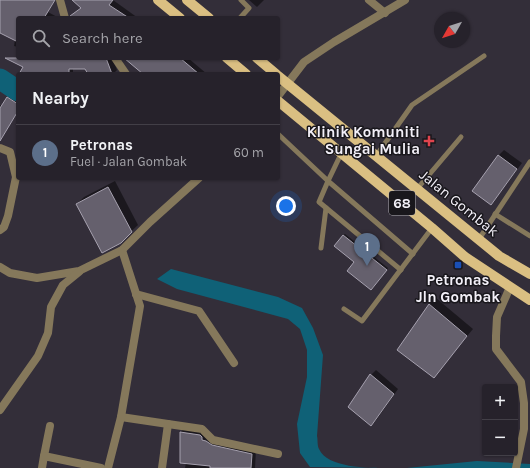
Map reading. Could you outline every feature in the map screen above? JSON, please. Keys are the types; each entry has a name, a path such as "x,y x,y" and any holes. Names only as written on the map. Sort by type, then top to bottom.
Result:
{"main road":[{"path":"158,0 178,16"},
{"path":"187,0 207,16"},
{"path":"229,60 244,72"},
{"path":"259,60 274,72"},
{"name":"Jalan Gombak","path":"280,78 499,256 530,274"},
{"name":"68","path":"280,103 465,257 530,300"}],"street":[{"path":"60,0 64,16"},
{"path":"369,0 385,13"},
{"path":"280,94 304,62 334,42 405,0"},
{"path":"116,60 125,72"},
{"path":"0,148 10,152 16,177 8,216 4,227 0,230"},
{"path":"0,410 38,356 48,333 51,307 63,285 79,271 122,250 150,222 197,180"},
{"path":"108,468 121,417 140,306 122,250"},
{"path":"0,267 10,273 37,278 79,271"},
{"path":"510,287 497,317 496,349 521,382 524,403 524,429 516,468"},
{"path":"136,294 199,311 234,363"},
{"path":"121,417 202,429 213,440 278,454"},
{"path":"162,468 168,424"},
{"path":"42,468 50,426"},
{"path":"44,456 101,468"}],"lane":[{"path":"241,0 249,8 242,16"},
{"path":"376,156 412,105 484,56"},
{"path":"280,136 328,181 413,254"},
{"path":"417,189 461,137"},
{"path":"342,154 319,202 401,270"},
{"path":"479,239 530,162"},
{"path":"321,248 326,208"},
{"path":"495,214 530,236"},
{"path":"344,309 362,321 432,228"}],"water":[{"path":"171,269 278,297 302,308 313,328 323,355 317,436 319,449 323,455 330,460 349,466 375,468 310,467 300,453 297,424 307,377 307,350 300,329 288,319 177,289 157,279"},
{"path":"477,461 530,464 530,468 407,468"}],"building":[{"path":"0,0 55,0 45,16 16,16 16,41 0,33"},
{"path":"72,0 113,0 109,5 126,16 70,16 81,8"},
{"path":"5,58 16,58 16,60 107,60 111,72 87,72 85,69 69,69 69,72 20,72 23,67"},
{"path":"126,60 182,60 197,72 141,72"},
{"path":"7,97 16,103 16,114 0,141 0,108"},
{"path":"498,155 517,169 491,205 472,191"},
{"path":"108,187 132,232 121,243 102,253 76,204"},
{"path":"343,235 387,270 371,290 347,271 354,262 334,246"},
{"path":"429,304 467,336 434,378 397,350"},
{"path":"370,374 394,394 371,426 348,407"},
{"path":"180,432 200,435 202,440 212,445 252,454 251,468 210,468 210,466 180,463"}],"waterway":[{"path":"0,79 16,90"}],"place":[{"name":"Klinik Komuniti Sungai Mulia","path":"429,141"},
{"name":"Petronas Jln Gombak","path":"458,265"},
{"name":"Petronas","path":"367,266"}]}
